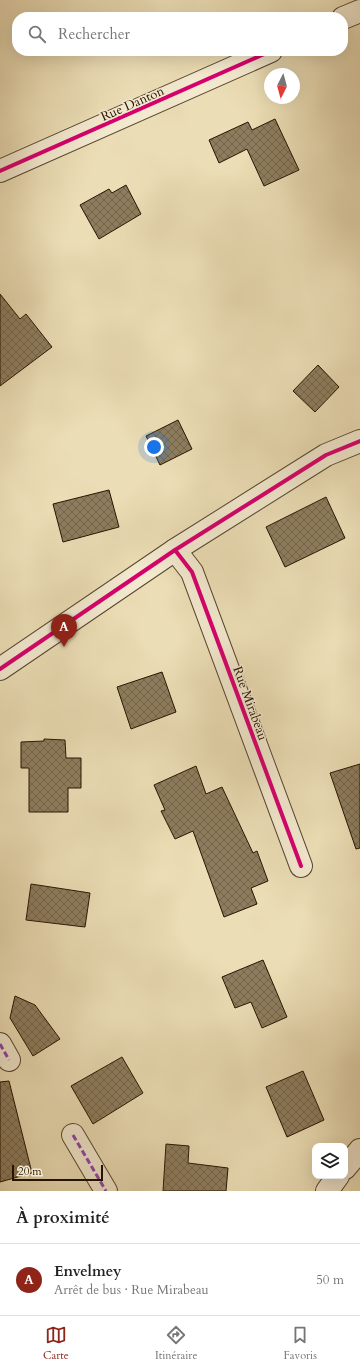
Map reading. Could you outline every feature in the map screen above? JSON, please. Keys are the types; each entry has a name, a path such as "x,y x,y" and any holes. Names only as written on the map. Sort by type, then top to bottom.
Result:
{"street":[{"path":"348,16 360,11"},
{"name":"Rue Danton","path":"0,171 260,56"},
{"path":"0,669 175,550 326,455 360,441"},
{"name":"Rue Mirabeau","path":"175,550 192,572 301,866"},
{"path":"73,1135 106,1191"},
{"path":"348,1164 360,1150"},
{"path":"327,1191 336,1179"}],"building":[{"path":"275,119 299,170 264,186 247,149 219,163 209,140 248,122 252,130"},
{"path":"126,185 141,214 99,239 80,205 109,189 112,193"},
{"path":"0,294 20,319 26,314 52,347 0,386"},
{"path":"318,365 339,387 315,412 293,391"},
{"path":"178,420 192,449 160,465 146,436"},
{"path":"109,490 119,527 63,542 53,504"},
{"path":"326,497 345,538 285,567 266,527"},
{"path":"162,672 176,712 131,729 117,687"},
{"path":"44,739 65,740 66,758 81,758 81,788 68,788 68,812 29,812 29,768 21,768 21,742 44,741"},
{"path":"360,764 360,848 356,849 330,773"},
{"path":"196,766 206,794 222,787 253,853 257,851 268,881 251,888 257,904 224,917 193,831 175,839 161,811 165,810 154,785"},
{"path":"31,884 90,893 85,927 26,920"},
{"path":"263,960 287,1017 262,1028 251,1002 235,1008 222,977"},
{"path":"15,996 35,1005 60,1039 33,1056 10,1018"},
{"path":"122,1057 143,1093 93,1124 71,1086"},
{"path":"303,1071 324,1120 287,1137 266,1087"},
{"path":"9,1081 32,1173 0,1182 0,1082"},
{"path":"166,1144 189,1146 188,1163 228,1168 226,1191 163,1191"}],"marked path":[{"path":"0,1044 9,1060"},
{"path":"73,1135 106,1191"}],"cycle path":[{"path":"0,171 260,56"},
{"path":"0,669 175,550 326,455 360,441"},
{"path":"175,550 192,572 301,866"}],"place":[{"name":"Envelmey","path":"64,647"}]}
